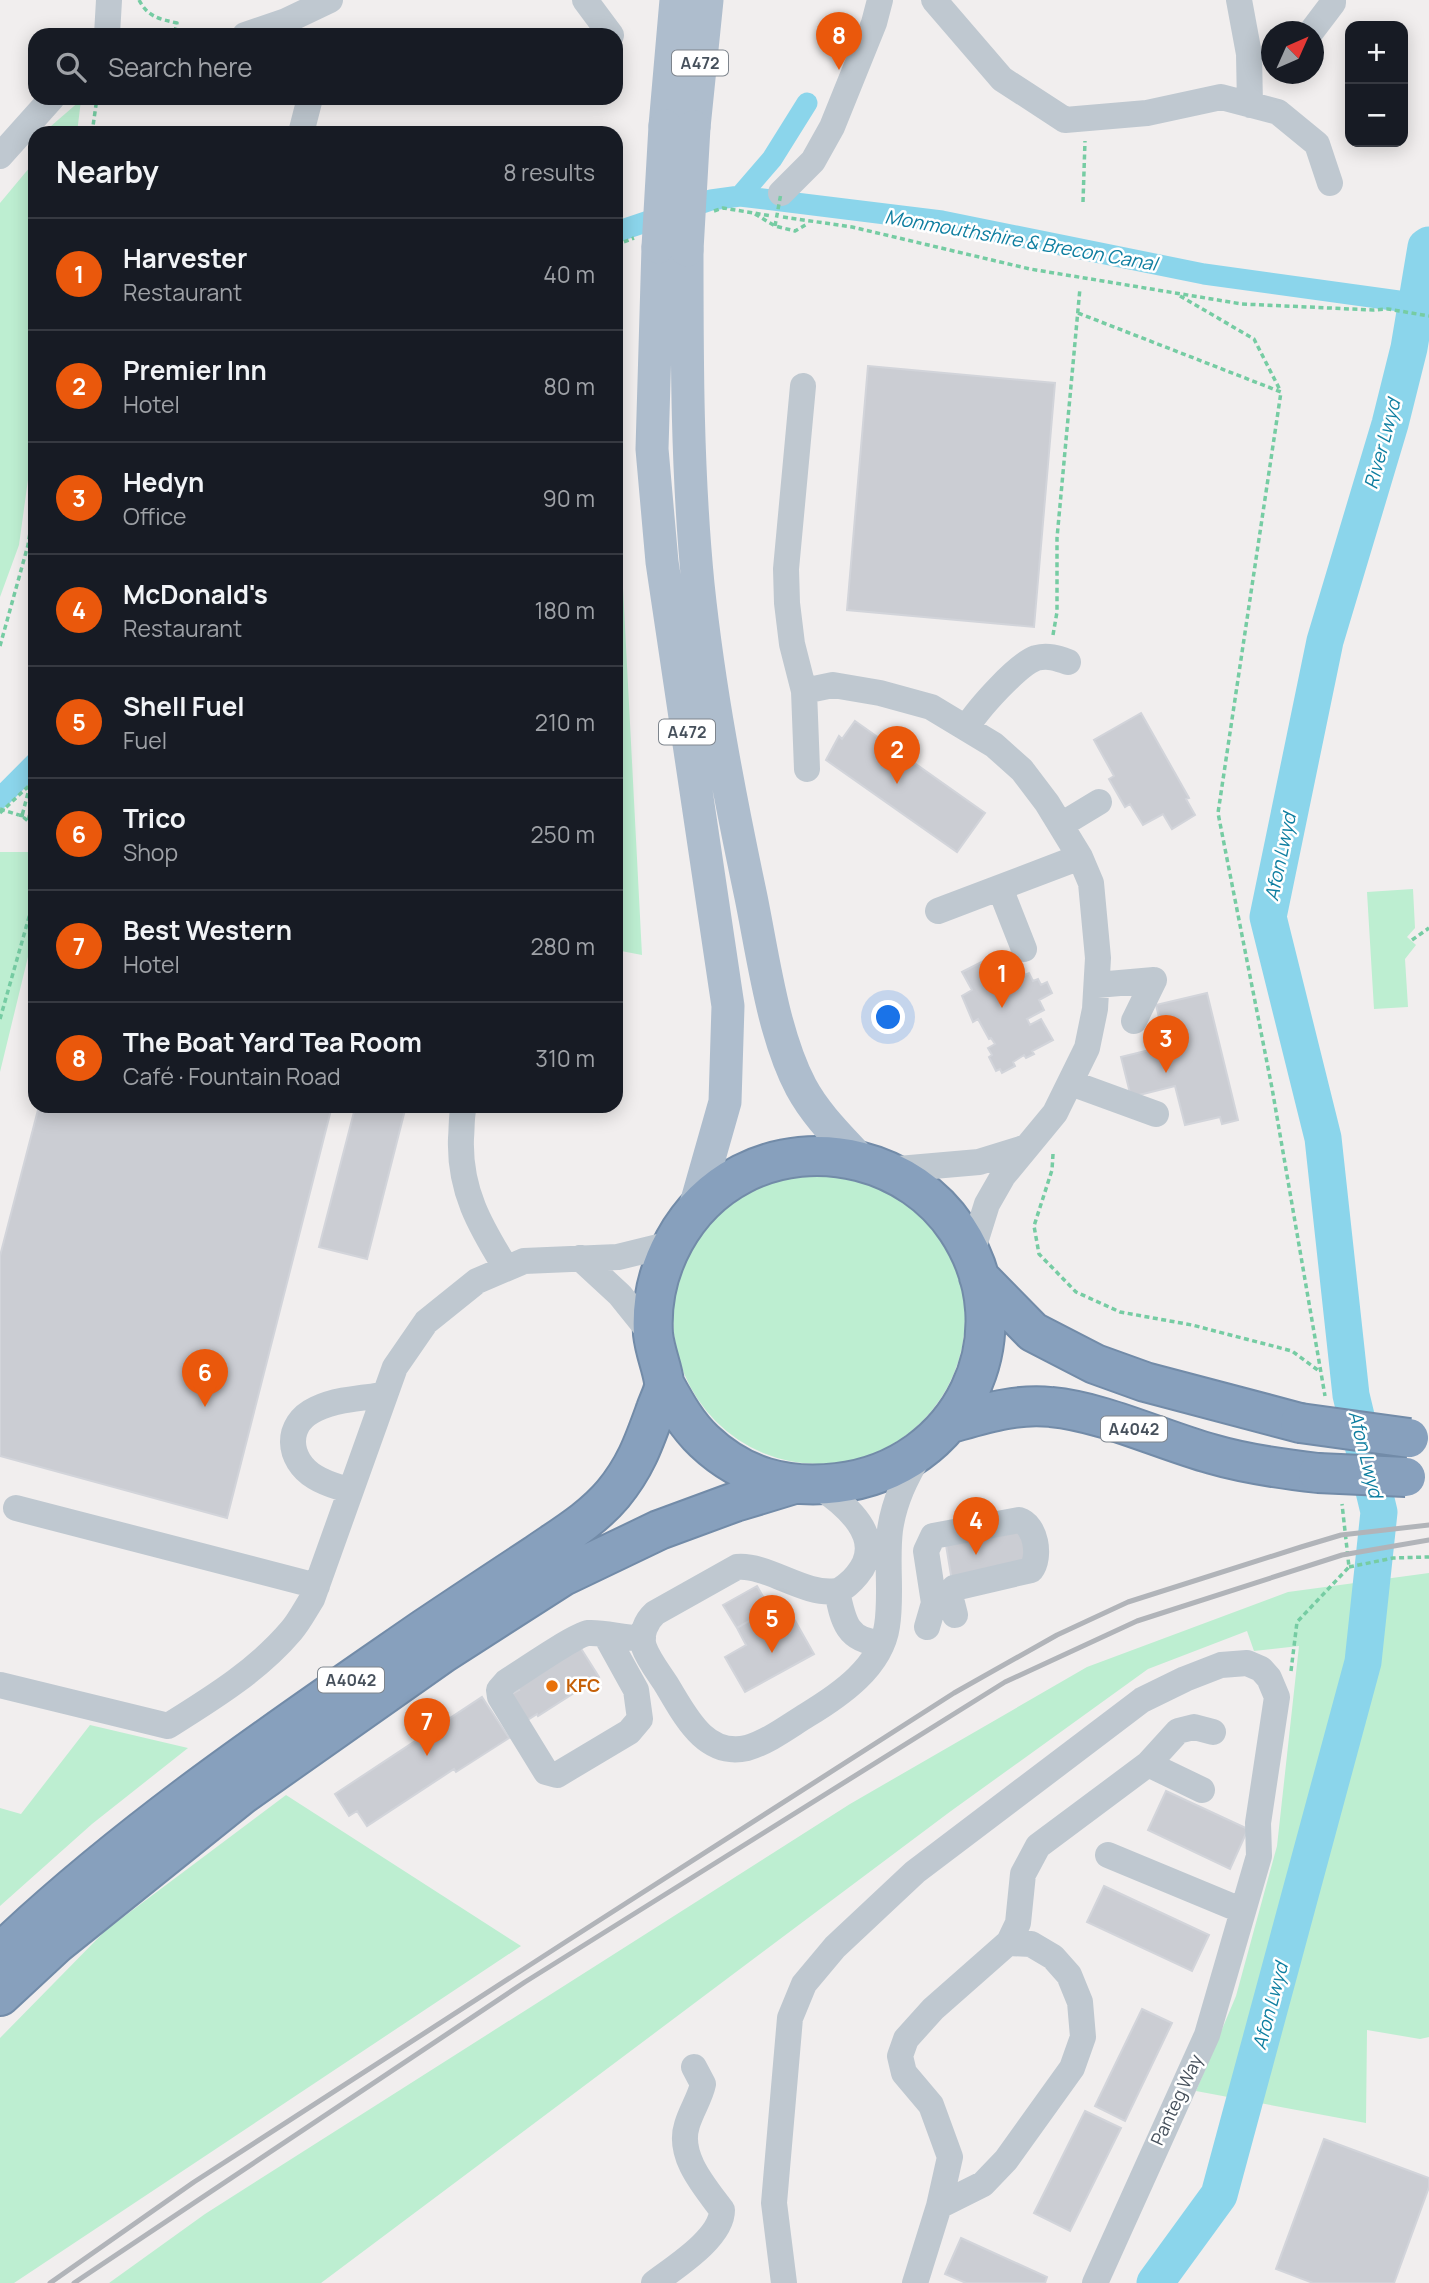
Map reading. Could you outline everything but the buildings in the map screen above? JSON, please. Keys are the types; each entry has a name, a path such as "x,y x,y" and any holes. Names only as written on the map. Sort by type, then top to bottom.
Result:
{"highway":[{"path":"800,1156 831,1156 874,1165 914,1185 937,1205 957,1228 975,1266 985,1321 980,1364 968,1395 951,1423 921,1452 893,1468 864,1479 804,1485 759,1476 729,1461 681,1414 657,1361 653,1336 657,1282 671,1244 694,1212 716,1191 742,1174 770,1163 800,1156"},
{"path":"975,1266 1033,1332 1096,1364 1145,1382 1313,1411 1419,1439"},
{"name":"A4042","path":"0,1952 116,1852 225,1768 427,1627 571,1531 605,1503 629,1475 644,1446 666,1385"},
{"name":"A4042","path":"951,1423 1012,1408 1051,1407 1088,1414 1213,1455 1265,1466 1329,1485 1418,1477"},
{"name":"A4042","path":"0,1996 56,1944 243,1794 443,1653 541,1590 605,1554 659,1530 735,1502 804,1485"}],"main road":[{"path":"665,0 679,126"},
{"name":"A472","path":"676,0 679,126 673,248 652,449 662,562 728,1006 725,1102 694,1212"},
{"name":"A472","path":"679,126 707,6"},
{"name":"A472","path":"673,248 687,394 694,535 709,673 729,794 775,1012 790,1062 812,1105 874,1165"}],"street":[{"path":"107,28 109,0"},
{"path":"290,28 330,0"},
{"path":"585,0 606,28"},
{"path":"782,193 813,161 832,127 874,23 880,0"},
{"path":"934,0 1002,79 1065,120 1147,113 1221,97 1278,112 1317,144 1331,183"},
{"path":"1239,0 1260,66 1250,105"},
{"path":"1319,21 1333,0"},
{"path":"0,156 46,105"},
{"path":"303,126 309,105"},
{"path":"803,386 786,569 792,644 804,691 807,769"},
{"path":"967,727 994,692 1034,659 1059,659"},
{"path":"804,691 833,685 880,693 931,707 994,745 1022,770 1061,825 1080,857 1091,883 1098,958 1095,1009 1087,1048 1055,1113 1003,1177 987,1204 975,1266"},
{"path":"1061,825 1099,802"},
{"path":"938,911 1080,857"},
{"path":"1000,888 1024,949"},
{"path":"1097,985 1154,980 1134,1021"},
{"path":"1071,1083 1156,1114"},
{"path":"464,1113 460,1163 470,1202 506,1268"},
{"path":"874,1165 979,1162 1027,1147"},
{"path":"0,1685 169,1726 249,1671 291,1631 312,1599 395,1367 426,1322 477,1281 524,1261 618,1256 671,1244"},
{"path":"580,1258 620,1295 653,1336"},
{"path":"350,1491 314,1477 301,1464 294,1449 292,1434 300,1420 315,1410 339,1402 384,1395"},
{"path":"804,1485 849,1509 860,1524 867,1541 867,1556 863,1567 852,1580 837,1591 809,1588 749,1567 737,1567 655,1613 648,1621 643,1638 644,1647 695,1730 719,1747 739,1749 759,1744 838,1696 866,1668 882,1643 888,1616 887,1568 892,1516 905,1480 921,1452"},
{"path":"16,1508 317,1586"},
{"path":"928,1627 934,1603 926,1551 933,1536 1019,1520 1028,1524 1032,1528 1037,1559 1031,1570 954,1588 950,1595 955,1615"},
{"path":"837,1591 846,1623 854,1635 866,1641 882,1643"},
{"path":"605,1634 636,1690 640,1719 629,1732 557,1775 546,1772 500,1698 499,1690 506,1682 585,1633 605,1634 625,1639 643,1638"},
{"name":"Panteg Way","path":"785,2283 774,2203 790,2018 804,1984 835,1947 915,1872 1142,1700 1221,1665 1247,1663 1261,1669 1269,1678 1277,1697 1258,1823 1259,1856 1207,2035 1095,2283"},
{"path":"915,2283 939,2206 950,2157 931,2105 904,2073 900,2056 906,2039 933,2009 1009,1943 1018,1923 1023,1874 1038,1846 1148,1764 1178,1731 1194,1727 1213,1732"},
{"path":"1148,1764 1202,1790"},
{"path":"1108,1855 1242,1911"},
{"path":"939,2206 983,2184 1006,2160 1072,2068 1083,2036 1080,2002 1069,1975 1053,1957 1031,1944 1009,1943"},
{"path":"654,2283 707,2240 722,2217 722,2210 695,2171 685,2149 686,2128 703,2084 694,2067"}],"path":[{"path":"139,0 145,10 157,19 177,23 176,28"},
{"path":"93,126 96,105"},
{"path":"1083,202 1086,118"},
{"path":"775,226 782,193"},
{"path":"723,208 852,227 1030,269 1175,294 1242,304 1388,309 1429,316"},
{"path":"753,213 775,226 795,231 809,222"},
{"path":"1059,659 1058,538 1080,288"},
{"path":"1175,294 1254,339 1281,392 1218,813 1272,1088 1321,1373 1313,1411"},
{"path":"1078,313 1281,392"},
{"path":"0,646 28,545"},
{"path":"0,811 28,787"},
{"path":"20,815 28,791"},
{"path":"0,811 28,817"},
{"path":"20,815 28,821"},
{"path":"0,1019 28,921"},
{"path":"1412,940 1429,928"},
{"path":"1055,1113 1052,1170 1034,1226 1039,1254 1076,1292 1120,1312 1192,1325 1292,1351 1321,1373"},
{"path":"1329,1485 1350,1567"},
{"path":"1291,1678 1297,1622 1350,1567 1393,1558 1429,1557"}],"green space":[{"path":"75,105 80,105 78,126 51,126"},
{"path":"28,169 28,480 19,545 0,597 0,203"},
{"path":"623,588 642,955 623,951"},
{"path":"0,852 28,852 28,957 0,1072"},
{"path":"1413,889 1415,928 1407,937 1416,945 1405,959 1408,1007 1374,1009 1367,892"},
{"path":"819,1172 847,1175 875,1183 900,1197 922,1215 940,1237 954,1262 962,1290 965,1318 962,1346 954,1374 940,1399 922,1421 900,1439 875,1453 847,1461 819,1464 791,1461 763,1453 738,1439 716,1421 698,1399 684,1374 676,1346 673,1318 676,1290 684,1262 698,1237 716,1215 738,1197 763,1183 791,1175"},
{"path":"1429,1573 1429,2037 1420,2039 1367,2030 1366,2123 1196,2091 1236,1996 1277,1846 1299,1646 1254,1651 1247,1631 1148,1669 951,1811 321,2283 109,2283 205,2214 850,1804 1087,1667 1288,1592"},
{"path":"90,1725 188,1748 92,1824 0,1906 0,1808 21,1814"},
{"path":"286,1795 521,1946 14,2283 0,2283 0,2038 106,1930"}],"waterway":[{"path":"740,196 772,159 807,103"},
{"name":"Monmouthshire & Brecon Canal","path":"623,230 711,200 740,196 942,221 1204,274 1429,305"},
{"name":"Afon Lwyd","path":"1155,2283 1219,2195 1363,1662 1379,1512 1351,1395 1323,1138 1268,917 1325,641 1390,424 1409,348 1426,247 1429,245"},
{"name":"Monmouthshire & Brecon Canal","path":"0,798 28,770"}],"railway":[{"path":"50,2283 194,2182 567,1941 954,1693 1057,1635 1128,1602 1341,1535 1429,1525"},
{"path":"74,2283 525,1982 1005,1682 1137,1621 1342,1555 1429,1540"}],"place":[{"name":"The Boat Yard Tea Room","path":"839,70"},
{"name":"Premier Inn","path":"897,784"},
{"name":"Harvester","path":"1002,1008"},
{"name":"Hedyn","path":"1166,1073"},
{"name":"Trico","path":"205,1407"},
{"name":"McDonald's","path":"976,1555"},
{"name":"Shell Fuel","path":"772,1653"},
{"name":"KFC","path":"552,1686"},
{"name":"Best Western","path":"427,1756"}],"water label":[{"name":"River Lwyd","path":"1382,444"}]}
